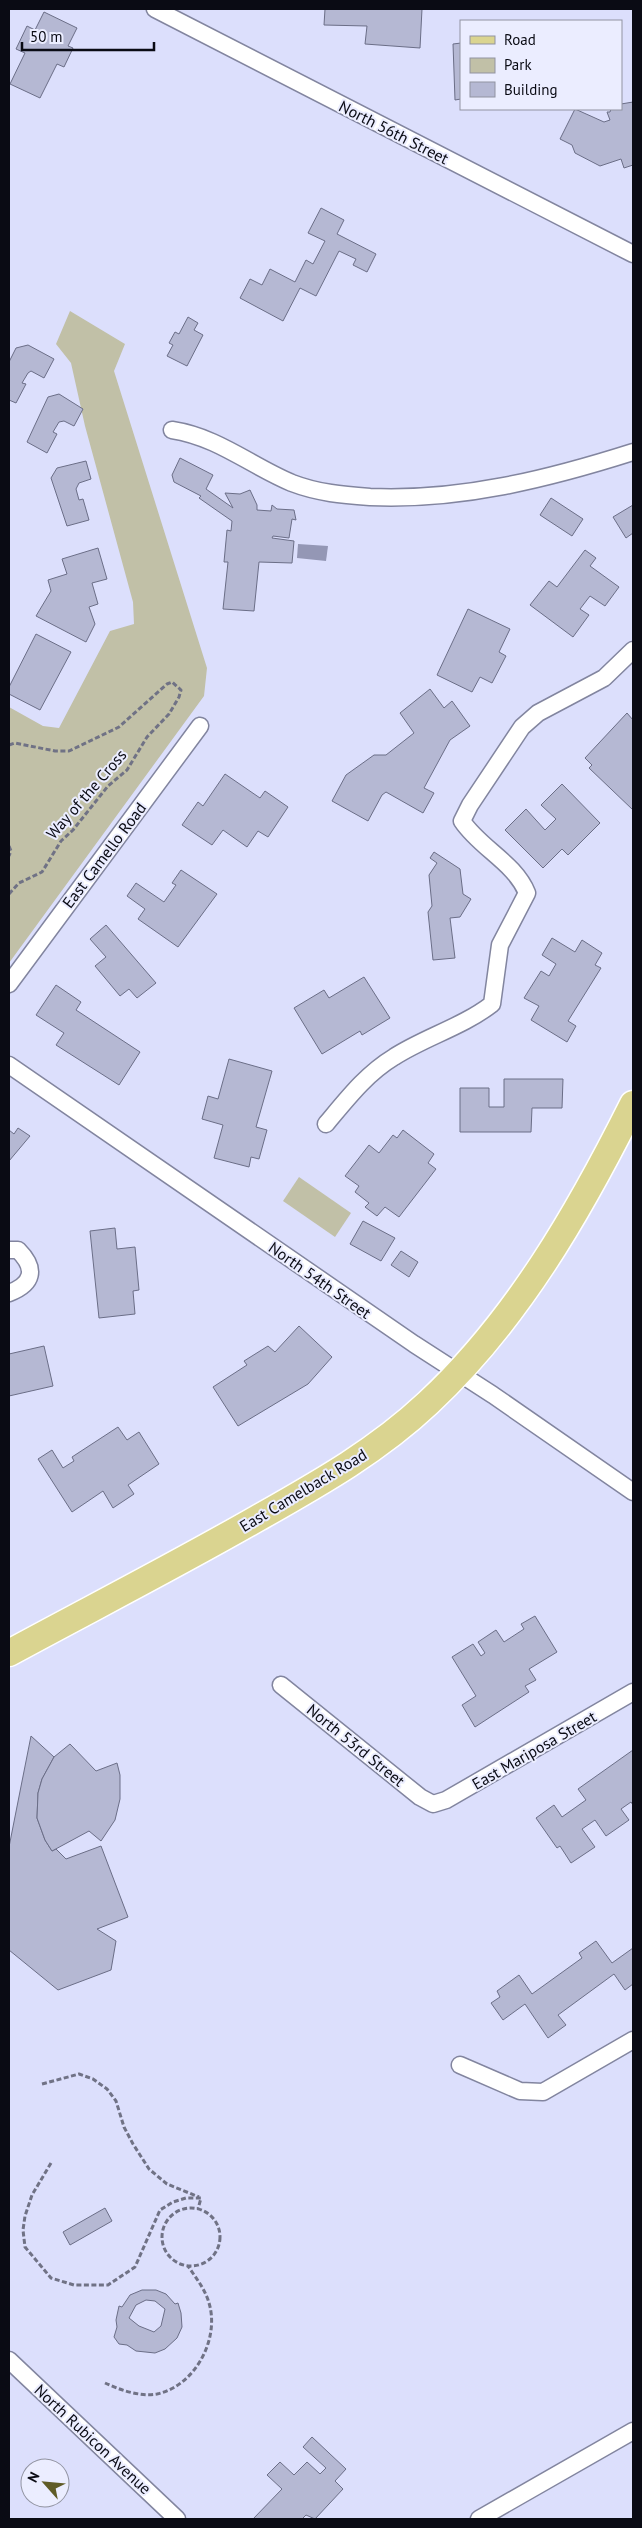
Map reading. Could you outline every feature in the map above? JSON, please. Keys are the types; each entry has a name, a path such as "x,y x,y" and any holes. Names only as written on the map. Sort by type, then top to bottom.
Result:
{"main road":[{"name":"East Camelback Road","path":"9,1653 329,1478 403,1425 458,1373 502,1322 547,1258 588,1192 633,1104"}],"street":[{"name":"North 56th Street","path":"155,9 633,254"},
{"path":"172,430 192,433 220,444 292,483 331,494 397,498 452,496 506,486 633,452"},
{"path":"326,1124 364,1079 394,1057 478,1014 492,1004 500,945 527,893 522,879 471,835 462,822 470,805 522,727 538,712 604,678 633,650"},
{"name":"East Camello Road","path":"9,984 200,726"},
{"name":"North 54th Street","path":"9,1065 406,1339 633,1492"},
{"path":"9,1250 18,1250 29,1261 30,1276 23,1287 9,1293"},
{"name":"North 53rd Street","path":"281,1685 420,1797 433,1804"},
{"name":"East Mariposa Street","path":"433,1804 446,1800 633,1692"},
{"path":"460,2065 520,2091 543,2092 633,2040"},
{"name":"North Rubicon Avenue","path":"9,2360 177,2519"},
{"path":"479,2519 633,2431"}],"path":[{"name":"Way of the Cross","path":"9,745 69,750 119,727 167,684 172,682 181,690 169,714 147,737 127,770 108,786 73,830 61,841 42,872 19,883 9,894"},
{"path":"9,846 11,851 9,856"},
{"path":"42,2084 80,2074 93,2079 107,2089 116,2101 124,2127 150,2169 167,2184 202,2198"},
{"path":"52,2163 32,2195 25,2216 23,2230 25,2247 51,2278 74,2286 108,2285 135,2267 160,2210 173,2202 186,2198 202,2198"},
{"path":"198,2209 202,2198"},
{"path":"187,2208 198,2209 214,2220 219,2230 220,2240 217,2250 208,2261 197,2266 188,2266 174,2262 167,2254 162,2234 168,2219 176,2212 187,2208"},
{"path":"105,2383 120,2391 156,2394 171,2390 186,2379 199,2363 209,2340 210,2304 201,2284 188,2266"}],"green space":[{"path":"70,311 125,344 114,371 207,668 204,696 9,963 9,707 43,726 59,728 110,631 134,624 133,602 85,426 71,363 56,344"},
{"path":"299,1177 351,1213 335,1237 283,1201"}],"water":[{"path":"298,544 328,546 326,561 297,558"}],"building":[{"path":"325,9 422,9 420,48 365,44 367,26 324,25"},
{"path":"44,12 77,28 68,46 73,48 64,67 57,64 40,98 10,84 25,53 16,49 27,26 35,30"},
{"path":"460,43 460,99 455,100 453,44"},
{"path":"633,102 633,165 624,168 621,159 600,166 575,153 572,145 560,139 574,110 604,122 610,120 607,112 622,110 622,104"},
{"path":"321,208 344,220 337,234 376,254 367,272 353,265 356,259 339,251 316,296 300,288 283,321 240,298 250,279 262,285 270,269 295,282 306,260 313,264 325,241 308,233"},
{"path":"188,317 198,323 194,330 203,335 187,366 167,356 173,345 169,343 175,332 179,334"},
{"path":"28,345 54,359 44,378 31,371 28,373 22,383 26,384 16,403 9,400 9,362 16,348"},
{"path":"59,394 83,409 74,426 64,421 59,422 53,432 57,434 47,453 27,442 48,397"},
{"path":"180,458 213,475 206,489 233,508 225,493 240,494 250,490 257,505 257,510 271,511 272,505 277,509 294,510 296,520 292,519 289,538 273,536 272,538 294,541 292,563 259,562 254,611 223,609 228,562 224,562 227,530 231,531 232,521 199,498 201,496 174,482 172,475"},
{"path":"86,461 91,479 79,483 76,489 79,500 83,499 89,520 67,526 51,478 57,468"},
{"path":"551,498 583,519 572,536 540,515"},
{"path":"633,505 633,533 626,538 613,517"},
{"path":"98,548 107,579 92,583 98,604 89,607 95,624 86,642 36,616 51,591 48,580 67,574 62,559"},
{"path":"585,550 596,558 590,566 619,587 605,606 590,596 580,609 589,615 573,637 530,605 549,581 557,587"},
{"path":"468,609 510,629 499,652 506,656 492,683 480,677 472,692 437,675"},
{"path":"36,634 71,652 40,710 9,694 9,687"},
{"path":"430,689 444,708 452,701 470,726 450,740 424,788 434,793 423,813 386,792 382,795 368,821 332,801 346,775 374,755 386,755 414,733 400,713"},
{"path":"627,713 633,720 633,810 589,768 592,765 585,758"},
{"path":"225,774 260,798 265,791 288,807 268,837 258,831 247,847 223,830 212,845 182,825 198,802 203,806"},
{"path":"562,784 600,823 568,855 562,849 543,868 505,830 526,809 545,830 556,819 541,805"},
{"path":"434,852 460,869 463,894 471,899 460,917 450,918 455,958 433,960 428,912 432,906 429,875 437,863 430,858"},
{"path":"181,870 217,894 178,947 138,919 145,909 127,896 136,883 164,902 176,885 172,883"},
{"path":"106,925 156,983 137,998 129,989 120,996 95,966 106,957 90,939"},
{"path":"552,938 575,952 582,940 602,953 595,965 601,968 568,1021 576,1026 567,1042 531,1020 539,1006 524,998 541,971 549,976 556,964 542,955"},
{"path":"364,977 390,1018 362,1035 360,1031 322,1054 294,1008 324,990 329,998"},
{"path":"56,985 81,1002 76,1010 140,1052 119,1085 56,1045 64,1033 36,1015"},
{"path":"229,1059 272,1071 256,1127 267,1130 259,1159 251,1157 249,1167 214,1158 223,1125 202,1119 208,1096 218,1099"},
{"path":"504,1079 563,1079 562,1108 532,1108 531,1132 460,1132 460,1088 489,1088 489,1107 504,1107"},
{"path":"18,1128 30,1136 9,1161 9,1130 14,1134"},
{"path":"403,1130 434,1154 428,1163 436,1169 399,1217 385,1207 377,1216 365,1207 369,1203 355,1192 359,1186 345,1176 369,1145 379,1153 393,1135 397,1138"},
{"path":"363,1221 395,1238 381,1261 350,1244"},
{"path":"115,1228 117,1249 135,1247 139,1290 133,1291 135,1314 99,1318 90,1231"},
{"path":"401,1251 418,1262 409,1277 391,1265"},
{"path":"299,1326 332,1357 308,1384 238,1426 213,1387 247,1365 244,1361 268,1346 275,1352"},
{"path":"44,1346 53,1386 9,1396 9,1354"},
{"path":"118,1427 127,1440 139,1432 159,1464 128,1485 134,1494 113,1508 103,1491 72,1512 38,1459 52,1450 63,1468 74,1461 72,1457"},
{"path":"535,1616 557,1652 529,1669 536,1680 525,1686 529,1692 475,1727 462,1705 476,1696 452,1657 473,1644 481,1656 485,1653 478,1642 496,1630 504,1642 524,1629 521,1624"},
{"path":"31,1736 54,1757 42,1779 38,1793 37,1818 45,1840 52,1851 56,1849 66,1859 101,1846 128,1917 97,1929 116,1941 111,1970 58,1990 9,1950 9,1847"},
{"path":"70,1744 96,1771 117,1763 120,1775 120,1799 115,1820 101,1841 89,1831 52,1851 45,1840 37,1818 38,1793 42,1779 54,1757"},
{"path":"633,1750 633,1805 631,1802 621,1809 629,1820 606,1836 595,1820 582,1829 595,1847 571,1863 560,1846 557,1848 536,1818 554,1805 562,1817 586,1800 578,1789"},
{"path":"596,1941 612,1963 633,1948 633,1984 625,1990 614,1974 558,2015 566,2025 548,2038 525,2004 503,2020 491,2003 500,1997 497,1991 519,1975 532,1994 582,1958 579,1953"},
{"path":"105,2208 112,2221 70,2245 63,2232"},
{"path":"142,2290 156,2290 166,2294 175,2304 178,2303 182,2327 177,2338 165,2349 155,2353 136,2351 127,2345 119,2344 114,2337 119,2306 122,2307 130,2295","holes":["146,2300 155,2301 165,2309 161,2326 154,2332 139,2326 129,2318 136,2305"]},
{"path":"312,2437 346,2469 335,2481 343,2489 315,2519 306,2515 302,2519 253,2519 282,2489 267,2475 280,2462 294,2475 307,2462 320,2474 326,2468 303,2447"}]}
